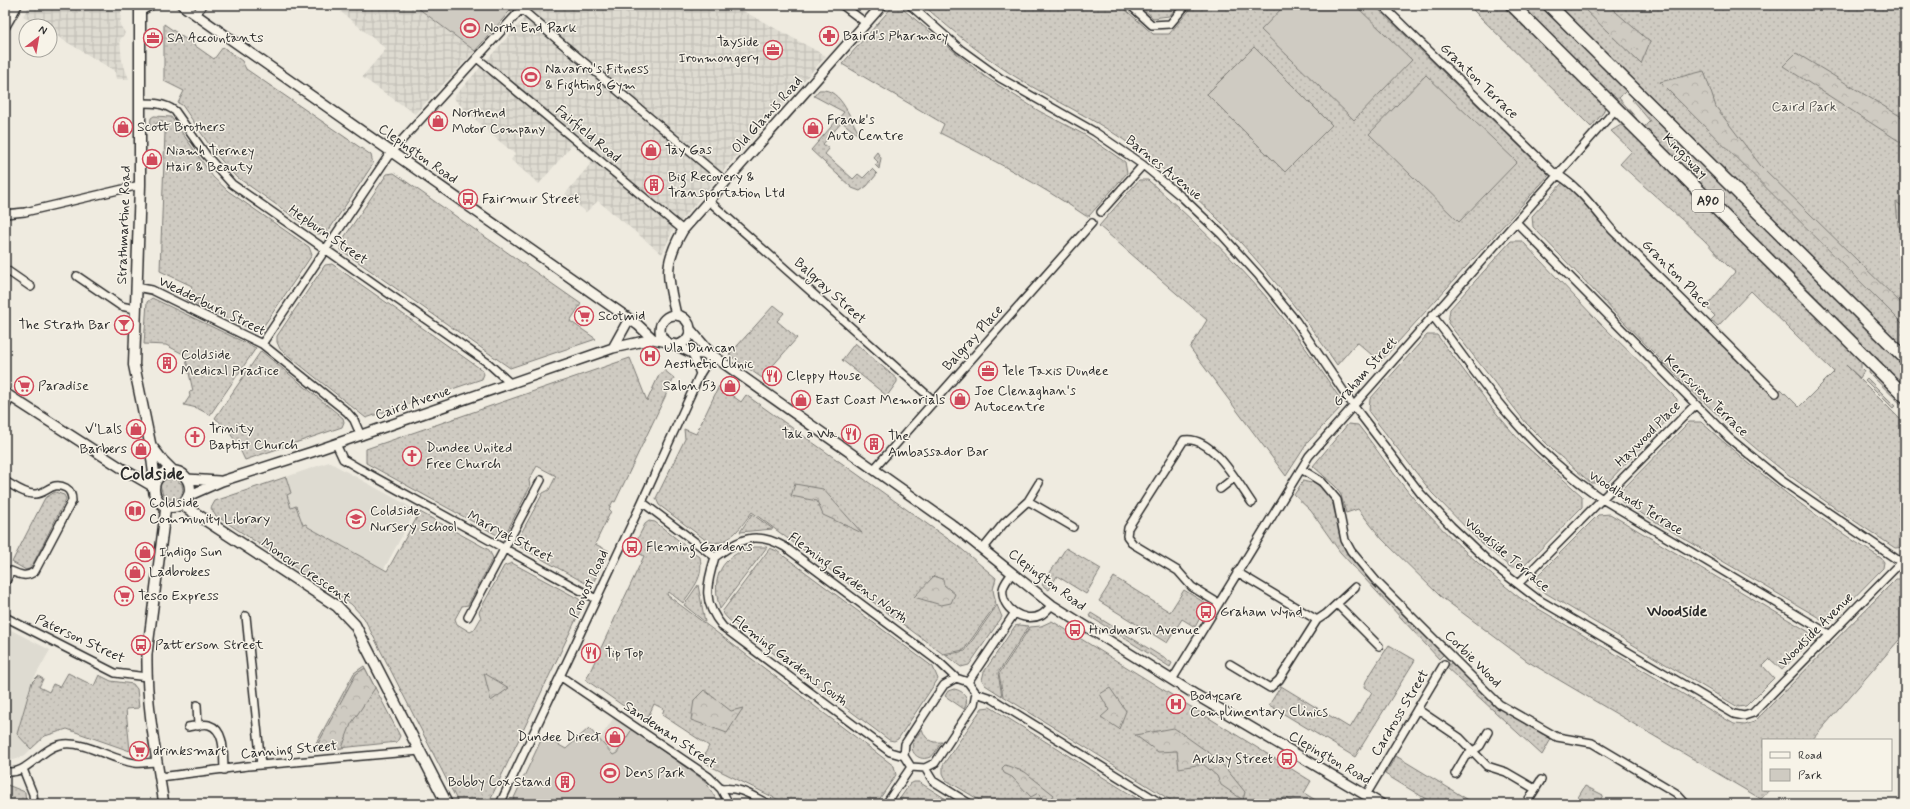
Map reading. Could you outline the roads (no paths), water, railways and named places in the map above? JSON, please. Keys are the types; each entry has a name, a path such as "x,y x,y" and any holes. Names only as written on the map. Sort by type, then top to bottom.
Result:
{"highway":[{"name":"Kingsway","path":"1512,5 1905,396"},
{"name":"Kingsway","path":"1549,5 1905,358"}],"main road":[{"name":"Strathmartine Road","path":"140,8 140,185 134,365 150,443 155,484"},
{"name":"Strathmartine Road","path":"150,443 162,460 173,471"},
{"path":"173,471 179,472 187,479 189,484 188,496 181,504 166,506 157,498 155,484 163,473 173,471"},
{"name":"Moncur Crescent","path":"181,504 337,606 350,619 358,631 447,804"}],"street":[{"path":"5,26 18,5"},
{"path":"140,8 150,5"},
{"name":"Clepington Road","path":"182,5 638,325 653,339 670,343 692,353 712,355"},
{"path":"196,14 203,5"},
{"path":"842,5 866,23"},
{"name":"Old Glamis Road","path":"676,315 668,282 668,264 673,246 683,230 882,5"},
{"name":"Barnes Avenue","path":"910,5 960,49 1000,78 1094,132 1143,165 1183,198 1215,229 1259,276 1296,321 1353,405"},
{"path":"1130,5 1152,25 1170,24 1186,5"},
{"name":"Granton Terrace","path":"1382,5 1553,172 1558,174"},
{"path":"262,344 391,152 523,7 726,182"},
{"name":"Fairfield Road","path":"477,58 683,230"},
{"name":"Hepburn Street","path":"141,103 158,103 168,106 175,111 206,155 232,184 488,363 511,384"},
{"name":"Graham Street","path":"1172,680 1301,469 1317,446 1616,109"},
{"path":"1102,212 1143,165"},
{"name":"Granton Place","path":"1558,174 1591,204 1612,230 1776,393"},
{"path":"5,214 25,212 140,185"},
{"name":"Balgray Street","path":"709,201 934,401"},
{"name":"Kerrsview Terrace","path":"1516,222 1729,438 1782,481 1904,562"},
{"name":"Balgray Place","path":"874,469 1092,224"},
{"path":"5,269 31,287"},
{"path":"77,276 121,306 135,310"},
{"name":"Wedderburn Street","path":"136,287 152,290 262,344 347,412 354,420 361,436"},
{"path":"676,315 666,318 660,327 661,336 670,343 685,340 689,328"},
{"name":"Clepington Road","path":"676,315 685,319 689,328 712,355 874,469 983,549 1052,604 1172,680 1381,804"},
{"name":"Woodlands Terrace","path":"1432,315 1514,422 1548,457 1602,499 1830,634"},
{"path":"613,348 629,319"},
{"name":"Clepington Road","path":"638,325 660,327"},
{"name":"Caird Avenue","path":"188,496 222,481 361,436 613,348 653,339"},
{"path":"692,353 700,374"},
{"name":"Provost Road","path":"500,804 642,502 700,374 712,355"},
{"path":"5,408 8,395 123,469 155,484"},
{"name":"Woodside Terrace","path":"1353,405 1421,494 1462,536 1518,584 1536,598 1734,714 1744,716"},
{"name":"Haywood Place","path":"1518,584 1695,405"},
{"path":"1218,603 1192,588 1178,571 1133,544 1128,536 1128,528 1184,440 1192,438 1199,441 1217,455 1252,503"},
{"name":"Marryat Street","path":"336,444 343,459 596,599"},
{"name":"Corbie Wood","path":"1301,469 1322,482 1337,500 1345,540 1355,556 1377,582 1499,704 1557,737 1592,743 1676,793 1686,804"},
{"path":"1220,489 1234,478"},
{"name":"Caird Avenue","path":"187,479 222,481"},
{"path":"468,617 541,480"},
{"path":"5,481 35,495 42,493 52,486 61,486 68,489 72,496 72,501 35,571 31,575 23,576 11,571 5,583"},
{"path":"983,549 1004,522 1028,501 1039,483"},
{"path":"1028,501 1073,527"},
{"path":"642,502 715,558"},
{"path":"164,804 156,762 147,677 147,654 166,506"},
{"name":"Fleming Gardens North","path":"715,558 740,541 756,538 773,541 785,547 933,657 956,678"},
{"name":"Fleming Gardens South","path":"715,558 707,583 708,600 715,617 723,627 890,752 904,756"},
{"name":"Woodside Avenue","path":"1744,716 1753,712 1904,562"},
{"path":"1238,572 1317,620"},
{"path":"1012,573 1004,584 1002,591 1005,601 1014,614 1029,618 1037,617 1042,615 1052,604"},
{"path":"1230,664 1270,688 1279,680 1317,620 1355,587"},
{"path":"1337,604 1379,646"},
{"path":"968,682 1014,614"},
{"path":"246,616 261,765"},
{"name":"Paterson Street","path":"5,617 115,673 147,677"},
{"name":"Cardross Street","path":"1366,795 1444,664"},
{"name":"Sandeman Street","path":"560,676 709,777 721,789 739,789 768,804"},
{"path":"911,767 904,756 905,744 944,685 956,678 968,682 976,693 992,698 1162,804"},
{"path":"911,767 925,768 935,763 974,704 976,693"},
{"path":"197,705 198,726"},
{"path":"1417,709 1460,738 1487,766 1506,772 1535,789"},
{"path":"188,727 209,725 218,730 222,738 224,770"},
{"path":"1455,774 1465,758 1480,746 1488,732"},
{"path":"5,771 10,772 23,769 44,752 54,746 64,744 77,745 135,763 156,762"},
{"name":"Canning Street","path":"160,777 261,765 420,751"},
{"path":"886,804 911,767"},
{"path":"925,768 933,781 970,804"},
{"path":"23,769 33,794 34,804"},
{"path":"1529,799 1541,780"},
{"path":"721,789 730,804"}],"place":[{"name":"North End Park","path":"470,28"},
{"name":"Baird's Pharmacy","path":"829,36"},
{"name":"SA Accountants","path":"153,38"},
{"name":"Tayside Ironmongery","path":"773,50"},
{"name":"Navarro's Fitness & Fighting Gym","path":"531,77"},
{"name":"Northend Motor Company","path":"438,121"},
{"name":"Scott Brothers","path":"123,127"},
{"name":"Frank's Auto Centre","path":"813,128"},
{"name":"Tay Gas","path":"651,150"},
{"name":"Niamh Tierney Hair & Beauty","path":"152,159"},
{"name":"Big Recovery & Transportation Ltd","path":"654,185"},
{"name":"Fairmuir Street","path":"468,199"},
{"name":"Scotmid","path":"584,316"},
{"name":"The Strath Bar","path":"124,325"},
{"name":"Ula Duncan Aesthetic Clinic","path":"650,356"},
{"name":"Coldside Medical Practice","path":"167,363"},
{"name":"Tele Taxis Dundee","path":"988,371"},
{"name":"Cleppy House","path":"772,376"},
{"name":"Paradise","path":"24,386"},
{"name":"Salon 53","path":"730,386"},
{"name":"Joe Clenaghan's Autocentre","path":"960,399"},
{"name":"East Coast Memorials","path":"801,400"},
{"name":"V'Lals","path":"136,429"},
{"name":"Tak a Wa","path":"851,434"},
{"name":"Trinity Baptist Church","path":"195,437"},
{"name":"The Ambassador Bar","path":"874,444"},
{"name":"Barbers","path":"141,449"},
{"name":"Dundee United Free Church","path":"412,456"},
{"name":"Coldside Community Library","path":"135,511"},
{"name":"Coldside Nursery School","path":"356,519"},
{"name":"Fleming Gardens","path":"632,547"},
{"name":"Indigo Sun","path":"145,552"},
{"name":"Ladbrokes","path":"135,572"},
{"name":"Tesco Express","path":"124,596"},
{"name":"Graham Wynd","path":"1206,612"},
{"name":"Hindmarsh Avenue","path":"1075,630"},
{"name":"Patterson Street","path":"141,645"},
{"name":"Tip Top","path":"591,653"},
{"name":"Bodycare Complimentary Clinics","path":"1176,704"},
{"name":"Dundee Direct","path":"615,737"},
{"name":"drinksmart","path":"139,751"},
{"name":"Arklay Street","path":"1287,759"},
{"name":"Dens Park","path":"610,773"},
{"name":"Bobby Cox Stand","path":"565,782"}],"district":[{"name":"Coldside","path":"152,474"},
{"name":"Woodside","path":"1677,611"}],"park label":[{"name":"Caird Park","path":"1804,107"}]}
